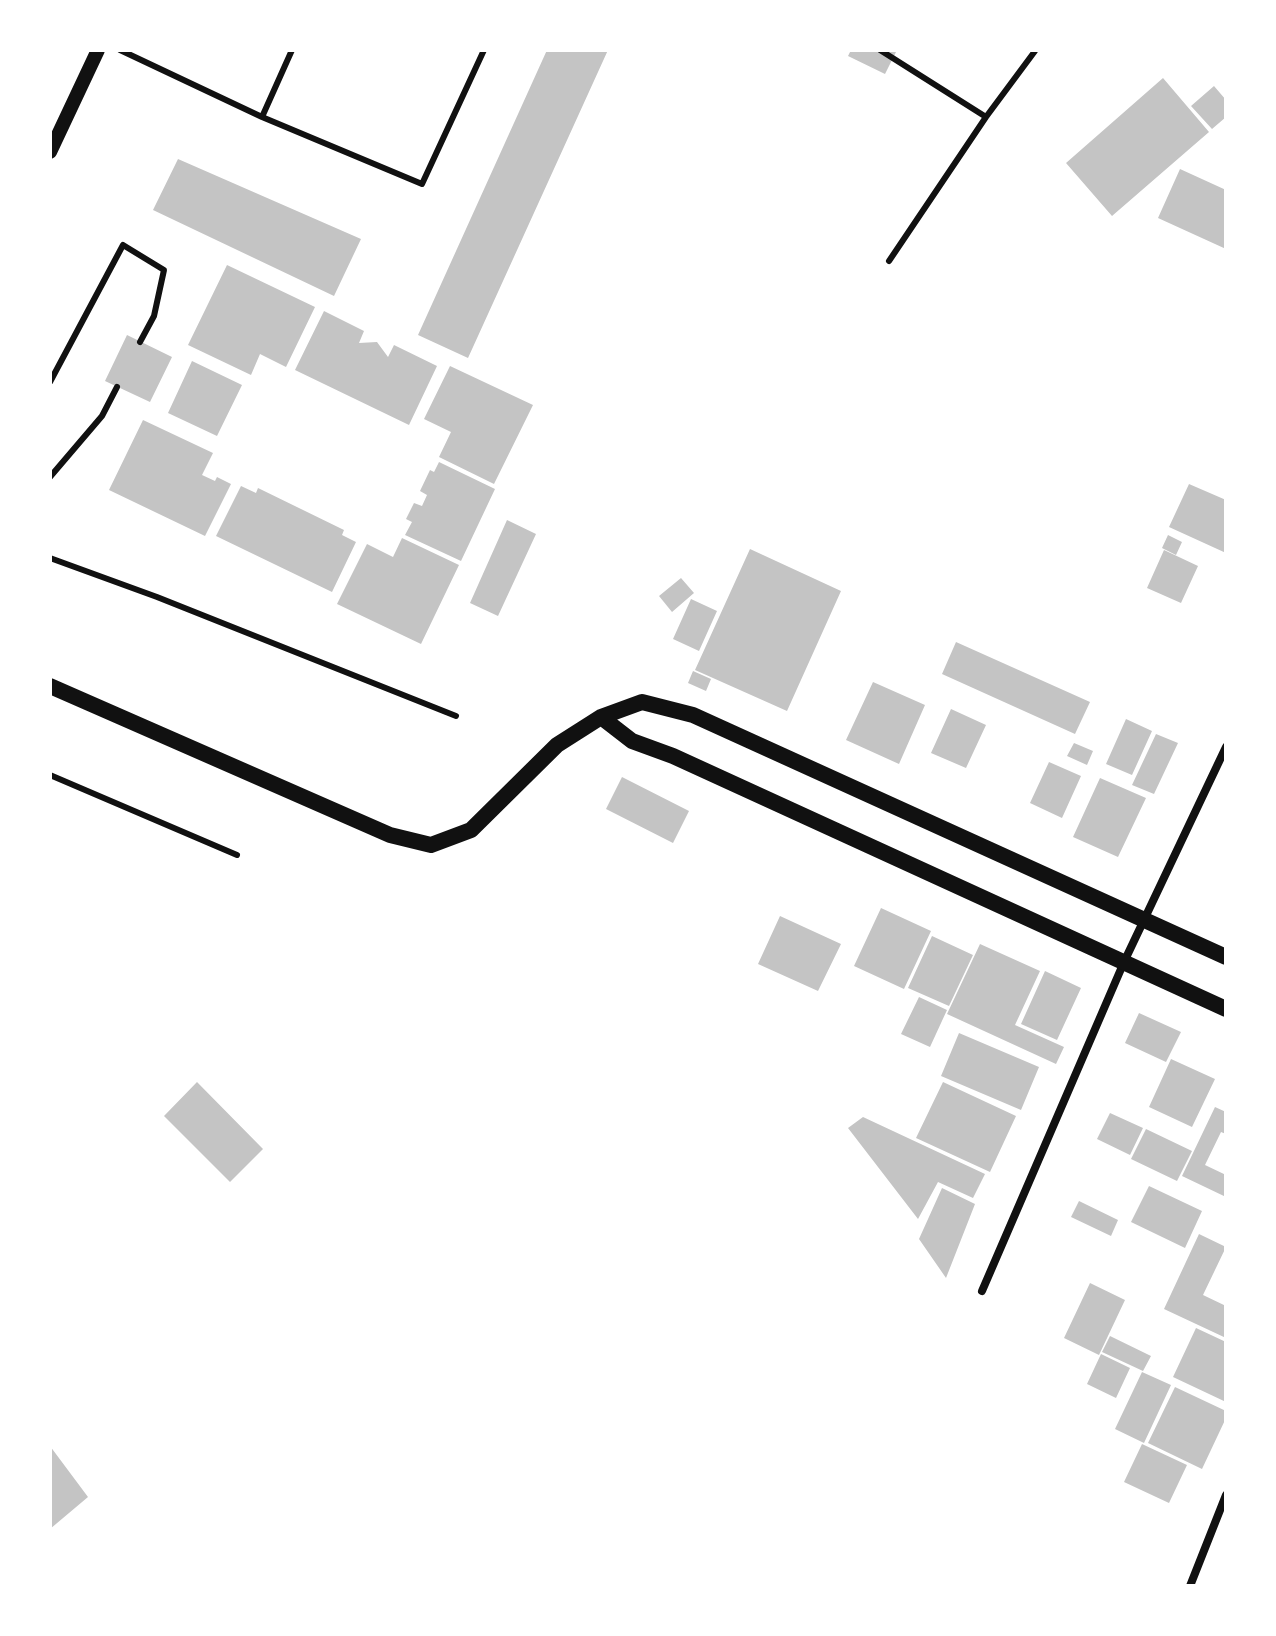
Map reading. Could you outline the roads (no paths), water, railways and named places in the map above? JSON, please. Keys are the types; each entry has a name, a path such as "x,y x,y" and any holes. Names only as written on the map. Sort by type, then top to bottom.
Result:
{"main road":[{"path":"50,686 390,835 431,845 471,830 557,745 601,717 642,702 693,715 1226,957"},
{"path":"601,717 632,741 673,756 1226,1009"}],"street":[{"path":"50,152 98,50"},
{"path":"982,1291 1124,962 1226,747"},
{"path":"1190,1586 1226,1495"}],"lane":[{"path":"120,50 262,117 422,184 484,50"},
{"path":"262,117 292,50"},
{"path":"880,50 986,117"},
{"path":"889,261 1035,50"},
{"path":"50,382 123,245 164,270 154,316 140,342"},
{"path":"50,477 102,416 117,387"},
{"path":"50,558 157,597 456,716"},
{"path":"50,775 237,855"}]}
